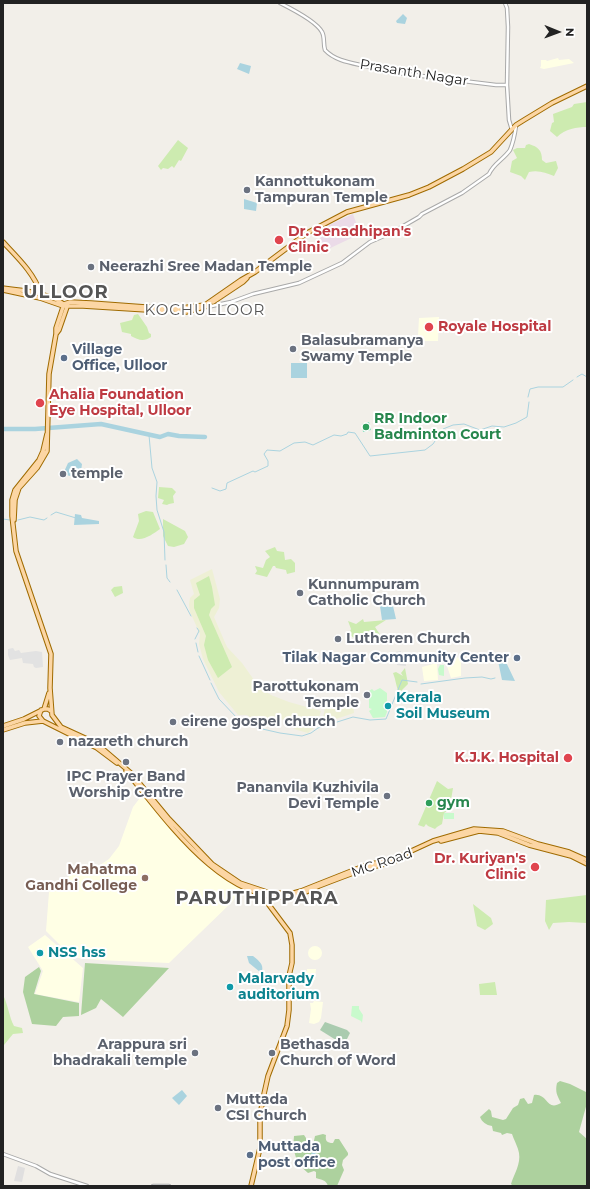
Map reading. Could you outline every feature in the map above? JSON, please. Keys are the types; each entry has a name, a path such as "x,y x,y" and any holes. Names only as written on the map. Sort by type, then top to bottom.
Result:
{"main road":[{"path":"41,296 65,306 186,312 205,306 299,239 340,215 409,195 429,187 463,169 490,152 516,125 552,103 587,86"},
{"path":"3,242 31,273 38,286 41,296"},
{"path":"38,286 52,298 65,306"},
{"path":"3,289 52,298"},
{"path":"3,726 24,721 50,720 52,713 50,688 51,654 16,552 13,525 16,495 19,488 44,458 48,443 47,426 49,374 56,334 60,330 65,306"},
{"path":"44,721 39,716 43,710 50,688"},
{"path":"3,730 24,721 43,710 48,709 52,713"},
{"name":"MC Road","path":"52,713 61,726 96,743 131,773 169,819 212,864 240,884"},
{"name":"MC Road","path":"44,721 97,748 126,771 161,816 198,855 220,874 240,884 276,897 297,895 364,867 396,858 432,841 474,828 503,831 538,844 569,852 587,860"},
{"name":"MC Road","path":"364,867 392,862 431,844 479,831 498,833 529,845 572,856 587,864"},
{"path":"251,1186 260,1148 260,1115 268,1076 287,1026 290,1005 289,976 292,963 292,939 290,933 263,897 263,893"}],"street":[{"name":"Prasanth Nagar","path":"280,3 319,28 322,32 325,50 336,58 375,68 381,71 496,85 507,85"},
{"path":"505,3 507,8 508,27 507,85 509,120 512,130"},
{"path":"205,306 231,302 267,290 299,283 342,263 370,242 393,232 422,214 462,193 489,174 511,148 516,125"},
{"path":"3,1154 36,1166 50,1174 87,1186"},
{"path":"153,1186 169,1186"}],"shaded area":[{"path":"558,58 559,60 569,59 574,63 544,69 540,68 541,60 547,61"},
{"path":"353,214 360,234 324,251 318,230"},
{"name":"Royale Hospital","path":"439,317 438,341 423,341 418,336 419,318"},
{"path":"212,569 220,599 219,608 214,617 227,647 242,663 259,687 271,695 289,702 321,711 316,726 308,733 291,727 288,721 276,718 264,727 247,715 238,715 219,692 203,659 199,644 200,634 190,612 189,604 190,598 194,594 190,580"},
{"path":"13,648 15,651 19,650 21,653 36,651 42,652 43,667 36,668 33,664 23,663 22,658 10,660 8,649"},
{"path":"401,651 401,657 405,657 406,666 397,665 395,652"},
{"path":"455,657 461,658 461,676 451,678 446,663"},
{"path":"437,663 438,680 424,681 422,667"},
{"path":"353,703 354,713 322,722 325,708"},
{"name":"Mahatma Gandhi College","path":"143,794 200,861 227,880 240,887 240,890 232,902 169,963 97,960 78,958 70,955 46,931 49,892 72,874 94,869 109,859 119,846 133,807"},
{"path":"45,935 83,968 79,1002 35,994 43,971 28,947"},
{"path":"312,946 318,946 322,950 322,956 318,960 312,960 308,956 308,950"},
{"path":"307,969 316,969 315,980 301,980 303,971 307,971"},
{"path":"314,1001 323,1002 321,1018 319,1022 314,1024 309,1023 311,1009 310,1003 313,1003"},
{"path":"325,1022 347,1030 350,1033 344,1045 320,1030"},
{"path":"18,1166 25,1168 22,1182 14,1181"}],"green space":[{"path":"587,102 587,127 571,129 557,137 550,131 552,123 554,122 553,114 572,107 574,104"},
{"path":"178,140 188,148 181,161 179,160 174,168 172,166 168,169 163,168 161,170 158,166"},
{"path":"529,144 539,149 542,160 546,163 556,161 558,168 554,176 533,171 529,172 525,180 521,176 510,172 512,161 517,158 513,150 517,148 525,148 526,145"},
{"path":"138,314 151,334 151,337 146,340 139,339 131,336 131,334 122,332 120,323 132,320 134,315"},
{"name":"RR Indoor Badminton Court","path":"369,422 371,430 363,432 362,424"},
{"path":"159,487 172,488 176,492 173,496 174,503 167,505 162,504 164,500 158,498"},
{"path":"146,511 153,512 160,529 147,537 136,539 133,537 139,521 138,514"},
{"path":"163,519 185,531 188,537 184,544 174,547 168,546 163,536"},
{"path":"275,547 277,551 284,552 285,560 291,559 295,563 295,572 287,574 286,570 273,566 267,577 255,574 257,571 255,566 263,568 266,560 270,557 265,551"},
{"path":"209,576 215,605 211,609 209,615 232,667 218,678 208,660 204,645 206,636 194,608 194,600 200,595 196,583"},
{"path":"122,586 123,593 115,597 111,590 114,587"},
{"path":"363,619 364,622 386,620 375,627 381,636 378,639 372,638 370,644 355,639 349,634 351,629 348,621 356,624"},
{"path":"440,665 444,665 444,676 439,675 438,669"},
{"path":"405,668 408,684 399,693 393,673 396,672 403,676 401,673"},
{"path":"380,688 387,693 387,712 385,717 373,718 369,711 372,709 369,708 369,691 372,689 374,691"},
{"path":"437,781 448,789 453,788 451,800 454,804 444,813 442,824 435,829 426,824 424,827 418,825"},
{"path":"444,813 454,813 454,819 444,819"},
{"path":"587,895 586,923 553,923 549,930 545,921 546,900"},
{"path":"473,904 491,918 493,924 485,930 477,926"},
{"path":"85,963 169,968 123,1017 101,999 96,1008 81,1015"},
{"path":"39,967 41,971 34,994 79,1003 79,1016 63,1017 56,1026 32,1024 23,992 25,977"},
{"path":"495,982 497,995 480,995 479,984"},
{"path":"3,995 14,1026 22,1028 23,1033 13,1034 4,1045"},
{"path":"352,1006 359,1006 359,1009 363,1015 362,1023 351,1016"},
{"path":"560,1081 586,1092 587,1103 579,1132 587,1139 587,1186 513,1186 511,1184 518,1165 519,1153 512,1134 507,1133 502,1135 501,1133 493,1131 492,1126 484,1123 480,1117 489,1109 492,1117 503,1120 506,1119 513,1108 518,1105 520,1099 524,1098 528,1104 532,1103 534,1095 539,1095 552,1105 561,1103 556,1091 557,1083"},
{"path":"323,1134 326,1135 326,1140 329,1143 333,1143 335,1139 339,1139 348,1153 343,1160 342,1165 344,1170 337,1186 328,1186 325,1181 316,1178 316,1172 314,1171 308,1173 300,1165 294,1152 294,1136 304,1135 306,1138 306,1147 310,1149 313,1145 315,1136"}],"water":[{"path":"403,14 407,18 405,24 397,23 396,21"},
{"path":"240,63 251,66 249,74 237,69"},
{"path":"244,199 257,203 256,211 244,209"},
{"path":"291,363 307,363 307,378 291,378"},
{"path":"77,459 82,464 80,479 63,474 68,463"},
{"path":"75,514 81,515 82,518 99,521 99,524 74,525"},
{"path":"380,606 393,606 396,619 382,620"},
{"path":"504,658 515,681 502,680 498,661"},
{"path":"247,956 253,956 259,961 262,966 262,971 260,972 249,963"},
{"path":"182,1090 187,1096 179,1105 172,1098"},
{"path":"319,1146 313,1161 309,1162 308,1158 314,1150 314,1147"}],"waterway":[{"path":"577,377 582,374 587,377"},
{"path":"528,397 530,389 538,387 563,387 573,380"},
{"path":"212,488 220,491 226,489 227,483 268,466 268,461 264,454 267,450 280,451 294,443 305,442 313,445 334,435 341,436 347,434 348,432 355,433 370,456 425,450 433,444 443,429 453,425 464,424 480,430 492,426 504,427 516,423 527,417 529,402"},
{"path":"3,429 35,429 101,424 160,437 168,434 205,437"},
{"path":"149,435 152,468 157,482 157,510 164,532 165,560"},
{"path":"51,515 56,512 76,518"},
{"path":"18,520 30,517 44,520 47,518"},
{"path":"3,519 10,520"},
{"path":"166,565 167,578 170,582"},
{"path":"177,590 191,616"},
{"path":"195,639 199,631 197,628"},
{"path":"196,643 198,652"},
{"path":"199,656 210,680"},
{"path":"421,684 465,678 495,678"},
{"path":"211,683 219,699 238,719 258,728 302,736 311,733 318,728 353,717 370,720 386,719 402,680 417,682"}],"place":[{"name":"Kannottukonam Tampuran Temple","path":"247,190"},
{"name":"Dr. Senadhipan's Clinic","path":"279,240"},
{"name":"Neerazhi Sree Madan Temple","path":"91,267"},
{"name":"Royale Hospital","path":"429,327"},
{"name":"Balasubramanya Swamy Temple","path":"293,349"},
{"name":"Village Office, Ulloor","path":"64,358"},
{"name":"Ahalia Foundation Eye Hospital, Ulloor","path":"40,403"},
{"name":"RR Indoor Badminton Court","path":"366,427"},
{"name":"temple","path":"63,474"},
{"name":"Kunnumpuram Catholic Church","path":"300,593"},
{"name":"Lutheren Church","path":"338,639"},
{"name":"Tilak Nagar Community Center","path":"517,658"},
{"name":"Parottukonam Temple","path":"367,695"},
{"name":"Kerala Soil Museum","path":"388,706"},
{"name":"eirene gospel church","path":"173,722"},
{"name":"nazareth church","path":"60,742"},
{"name":"K.J.K. Hospital","path":"568,758"},
{"name":"IPC Prayer Band Worship Centre","path":"126,762"},
{"name":"Pananvila Kuzhivila Devi Temple","path":"387,796"},
{"name":"gym","path":"429,803"},
{"name":"Dr. Kuriyan's Clinic","path":"535,867"},
{"name":"Mahatma Gandhi College","path":"145,878"},
{"name":"NSS hss","path":"40,953"},
{"name":"Malarvady auditorium","path":"230,987"},
{"name":"Arappura sri bhadrakali temple","path":"195,1053"},
{"name":"Bethasda Church of Word","path":"272,1053"},
{"name":"Muttada CSI Church","path":"218,1108"},
{"name":"Muttada post office","path":"250,1155"}],"district":[{"name":"ULLOOR","path":"66,293"},
{"name":"KOCHULLOOR","path":"205,311"},
{"name":"PARUTHIPPARA","path":"257,899"}]}
